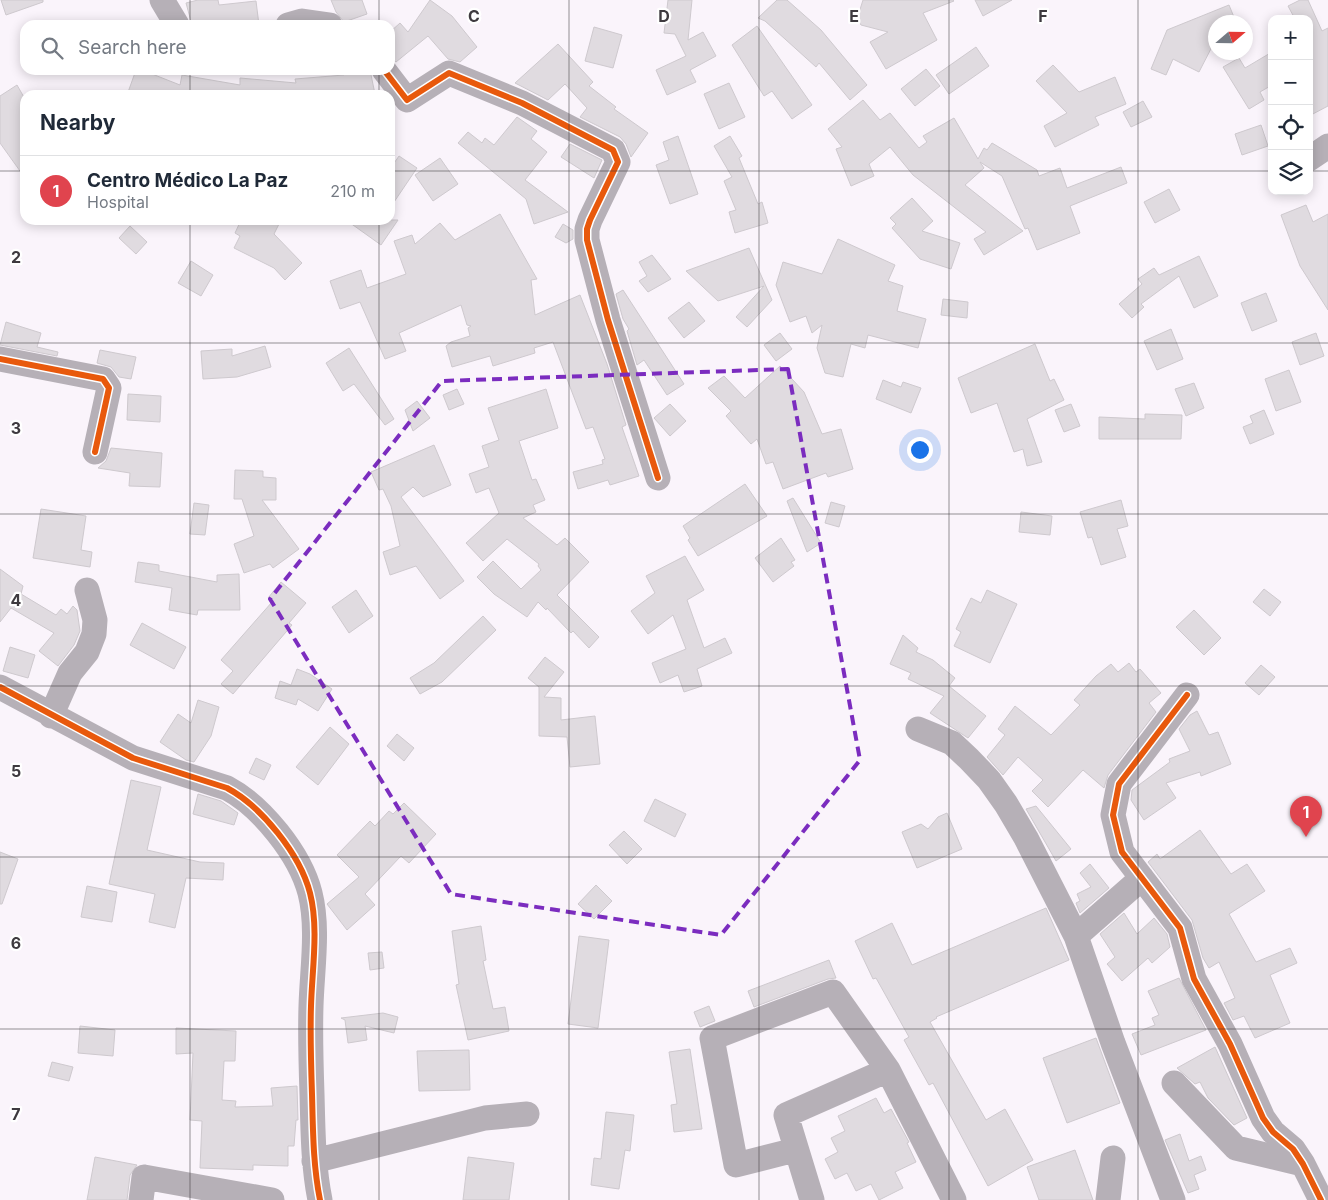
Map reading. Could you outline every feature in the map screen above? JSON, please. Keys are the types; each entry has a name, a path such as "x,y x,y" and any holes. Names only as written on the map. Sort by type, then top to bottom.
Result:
{"street":[{"path":"162,0 174,20"},
{"path":"388,75 407,100 448,73 522,103 613,150 617,155 618,162 590,220 587,229 587,240 608,320 658,478"},
{"path":"1313,157 1328,146"},
{"path":"0,359 104,379 109,388 95,452"},
{"path":"51,716 70,673 87,652 94,634 95,620 87,590"},
{"path":"0,687 51,716 133,758 226,788 238,794 249,801 290,849 299,864 310,892 314,916 310,1026 314,1161 320,1200"},
{"path":"1187,695 1119,784 1113,815 1122,852 1180,928 1194,979 1230,1044 1263,1118 1273,1132 1293,1149 1304,1164 1321,1200"},
{"path":"918,729 952,743 989,780 1026,838 1076,936 1113,1043 1173,1200"},
{"path":"1076,936 1142,878"},
{"path":"795,1150 736,1165 712,1038 833,992 888,1070 954,1200"},
{"path":"812,1200 795,1150 786,1115 888,1070"},
{"path":"1174,1083 1236,1148 1304,1164"},
{"path":"314,1161 485,1118 528,1114"},
{"path":"1108,1200 1113,1158"},
{"path":"141,1200 144,1177 272,1200"}],"highlighted area":[{"path":"788,369 860,760 721,935 451,894 270,599 442,381"}],"building":[{"path":"1,0 43,0 43,2 6,15"},
{"path":"198,0 218,0 219,5 256,1 258,20 191,20 186,3"},
{"path":"331,0 362,0 367,14 350,20 342,20 336,12"},
{"path":"430,0 452,16 477,47 460,62 448,59 428,36 396,62 395,28 400,23 408,32"},
{"path":"668,0 692,0 688,40 703,32 716,56 690,70 696,82 667,95 656,70 686,56 675,34 664,33"},
{"path":"777,0 787,0 821,30 867,85 850,100 819,63 816,67 765,21 758,18"},
{"path":"863,0 954,1 923,13 937,40 886,69 870,42 888,32 861,25 857,19"},
{"path":"975,0 1012,0 983,16"},
{"path":"1300,0 1308,0 1322,31 1328,28 1328,106 1313,114 1313,15 1293,15 1288,6"},
{"path":"1229,5 1233,15 1208,15 1208,55 1199,72 1173,59 1166,75 1151,69 1167,30"},
{"path":"757,26 812,105 792,119 772,91 764,96 732,45"},
{"path":"594,27 622,35 613,68 585,61"},
{"path":"558,44 593,82 589,86 616,107 614,109 648,133 631,157 626,144 620,137 580,117 587,108 565,84 548,100 515,83"},
{"path":"976,47 989,66 949,94 936,75"},
{"path":"1268,54 1268,87 1260,92 1264,100 1249,109 1223,67 1235,60 1240,60 1245,68"},
{"path":"1053,65 1079,92 1115,77 1126,104 1095,117 1099,125 1055,147 1044,126 1067,113 1036,81"},
{"path":"926,69 940,86 915,106 901,89"},
{"path":"134,75 155,75 180,85 182,75 240,85 240,78 296,83 295,79 371,75 374,90 129,90"},
{"path":"729,83 745,117 719,129 704,94"},
{"path":"17,85 20,90 20,171 0,143 0,96"},
{"path":"863,100 880,120 890,113 919,148 927,142 923,136 954,118 978,159 984,148 987,150 992,143 1037,170 1039,176 1060,168 1067,188 1121,167 1127,183 1070,206 1080,233 1037,250 1028,228 1025,229 1002,176 980,162 984,168 965,185 1023,231 984,255 974,239 986,232 913,175 890,147 869,164 874,176 851,186 836,149 842,147 828,129"},
{"path":"1143,101 1152,117 1131,127 1123,112"},
{"path":"517,117 537,131 531,139 547,152 525,180 568,212 534,224 526,199 458,143 468,132 482,143 485,138 494,145"},
{"path":"1261,125 1268,146 1242,155 1235,134"},
{"path":"678,136 698,194 670,204 656,165 669,160 663,142"},
{"path":"730,136 742,156 739,158 758,204 762,202 768,223 735,233 729,212 736,210 724,181 732,177 714,146"},
{"path":"570,144 602,160 594,178 561,157"},
{"path":"399,156 417,168 395,201 395,162"},
{"path":"440,158 458,184 433,201 415,175"},
{"path":"1169,189 1180,210 1155,223 1144,202"},
{"path":"912,198 933,221 922,231 960,243 951,269 920,259 892,228 896,224 890,218"},
{"path":"1306,205 1313,222 1328,214 1328,310 1300,266 1281,215"},
{"path":"500,214 537,279 531,280 535,315 580,295 607,364 626,425 622,427 639,476 610,485 608,480 578,489 573,472 603,464 602,460 605,459 593,427 586,429 553,342 534,348 535,353 493,366 490,356 452,367 446,346 451,342 470,336 468,328 471,326 467,325 461,305 399,333 406,351 385,359 360,302 340,309 330,281 361,270 367,288 406,274 394,241 412,235 415,244 440,223 455,240"},
{"path":"563,224 573,230 573,239 566,243 555,237"},
{"path":"239,225 278,225 274,234 302,263 285,280 274,268 234,248 240,236 235,233"},
{"path":"353,225 395,225 381,245"},
{"path":"130,226 147,242 136,254 119,238"},
{"path":"838,239 895,265 888,281 903,286 897,311 926,319 918,348 868,335 865,348 851,344 843,377 825,373 817,348 822,325 812,333 806,316 790,322 776,285 783,262 822,274"},
{"path":"749,248 772,300 747,327 736,317 764,286 718,301 686,271"},
{"path":"652,255 671,279 648,292 639,281 647,276 639,262"},
{"path":"1199,256 1218,296 1194,308 1179,276 1141,304 1144,307 1132,318 1119,304 1142,284 1138,279 1154,268 1159,275"},
{"path":"191,261 213,275 201,296 178,283"},
{"path":"623,290 684,384 667,395 644,360 637,365 627,331 629,329 623,319 616,294"},
{"path":"1266,293 1277,321 1252,331 1241,303"},
{"path":"943,299 968,302 967,318 941,315"},
{"path":"689,302 705,321 684,338 668,318"},
{"path":"6,322 41,333 37,347 58,352 57,356 0,345"},
{"path":"1171,329 1183,359 1157,370 1144,341"},
{"path":"780,333 792,349 776,361 764,345"},
{"path":"1316,333 1324,356 1300,365 1292,342"},
{"path":"1035,344 1050,381 1054,379 1064,400 1027,419 1042,462 1027,466 1023,449 1014,452 997,403 971,413 958,378"},
{"path":"265,346 271,367 237,377 203,379 201,351 232,349 232,356"},
{"path":"349,348 394,419 385,425 354,384 343,391 326,363"},
{"path":"100,350 136,357 131,379 119,377 111,367 97,363"},
{"path":"780,366 804,392 822,434 841,429 853,469 828,477 826,473 783,489 773,462 766,464 757,439 751,444 726,416 731,411 708,388 724,376 745,398"},
{"path":"1289,370 1301,402 1276,411 1265,379"},
{"path":"883,380 901,387 903,382 921,388 911,413 876,399"},
{"path":"1194,383 1204,408 1186,416 1175,389"},
{"path":"457,389 464,404 449,410 443,395"},
{"path":"546,389 558,428 519,441 532,480 536,479 545,500 533,505 536,512 523,518 557,545 565,538 589,562 557,595 599,637 589,648 573,631 571,633 547,608 546,610 538,602 527,617 494,594 477,577 493,561 521,589 541,570 538,566 539,564 507,539 483,561 466,543 499,513 489,488 476,493 469,474 489,467 482,446 499,440 488,408"},
{"path":"128,394 161,396 160,422 127,420"},
{"path":"417,401 430,418 413,431 405,410"},
{"path":"670,404 686,421 670,436 654,418"},
{"path":"1071,404 1080,426 1064,432 1055,410"},
{"path":"1264,410 1274,434 1250,444 1243,427 1253,423 1250,416"},
{"path":"1145,414 1182,415 1181,439 1099,439 1099,417 1145,419"},
{"path":"434,445 451,485 423,497 413,487 401,497 464,581 440,599 416,566 390,575 383,552 400,546 391,506 383,489 379,490 371,472"},
{"path":"111,448 162,453 160,487 129,486 130,473 98,468 106,461"},
{"path":"235,470 263,471 263,477 276,478 276,500 262,500 299,549 273,568 270,564 244,573 234,544 254,536 242,499 234,499"},
{"path":"745,484 767,516 698,556 688,540 690,538 683,526"},
{"path":"793,498 821,543 807,552 787,501"},
{"path":"1121,500 1128,526 1117,529 1126,557 1101,565 1092,537 1088,538 1080,512"},
{"path":"831,502 845,506 839,527 825,523"},
{"path":"194,503 209,505 205,535 190,534"},
{"path":"41,509 86,516 81,550 92,552 90,567 33,558"},
{"path":"1021,512 1052,516 1050,535 1019,532"},
{"path":"781,538 795,560 791,562 794,566 773,582 755,558"},
{"path":"685,556 704,590 687,600 704,648 725,638 732,653 697,669 702,686 684,692 678,675 660,683 652,663 686,649 673,615 648,634 631,611 655,593 646,576"},
{"path":"138,562 159,565 159,571 217,582 217,575 239,574 240,610 198,610 197,615 169,610 172,588 135,582"},
{"path":"0,569 23,586 21,594 56,615 61,609 67,614 73,606 77,610 80,631 74,645 58,666 39,651 54,633 11,608 0,622"},
{"path":"281,582 306,603 289,623 292,625 233,694 221,684 233,671 221,660 272,602 268,598"},
{"path":"1264,589 1281,602 1270,616 1253,602"},
{"path":"356,590 373,616 349,633 332,607"},
{"path":"987,590 1017,604 990,663 954,646 961,632 956,629 971,598 981,603"},
{"path":"1194,610 1221,638 1204,655 1176,627"},
{"path":"483,616 496,630 442,682 420,694 410,678 434,663"},
{"path":"142,623 186,647 174,669 130,645"},
{"path":"903,635 918,648 916,652 933,660 955,678 949,686 986,716 968,738 930,713 944,696 908,679 911,673 890,664"},
{"path":"10,647 35,655 28,678 3,671"},
{"path":"545,657 564,672 544,697 561,698 561,720 595,716 600,764 570,767 567,737 539,736 539,687 528,678"},
{"path":"1129,663 1136,672 1140,669 1161,693 1149,703 1156,712 1108,775 1104,788 1083,770 1048,807 1032,791 1043,780 1018,757 1003,775 987,757 1005,735 998,729 1015,706 1051,735 1080,705 1074,700 1096,676 1111,664 1118,672"},
{"path":"1261,665 1275,677 1259,695 1245,683"},
{"path":"297,669 310,674 332,689 318,711 298,699 296,705 275,698 280,681 291,685"},
{"path":"198,700 219,707 211,736 194,762 186,760 160,742 178,714 191,723"},
{"path":"1197,711 1209,735 1218,732 1231,764 1201,776 1200,772 1166,783 1176,798 1144,820 1131,800 1132,790 1170,762 1169,759 1190,751 1179,729 1190,715"},
{"path":"330,727 349,744 318,785 296,767"},
{"path":"397,734 414,748 404,761 387,746"},
{"path":"256,758 271,765 264,780 249,773"},
{"path":"131,780 161,787 147,850 200,862 224,863 223,880 186,878 175,928 149,922 155,894 109,884"},
{"path":"198,794 221,801 238,813 234,825 193,814"},
{"path":"655,799 686,814 675,837 644,821"},
{"path":"404,803 436,834 409,863 401,856 365,894 375,905 347,930 327,904 359,877 337,855 370,821 375,826 389,811 393,814"},
{"path":"1036,806 1071,849 1056,861 1026,809"},
{"path":"947,813 962,849 917,868 902,832 921,824 928,829 938,817"},
{"path":"1200,830 1231,874 1247,864 1265,891 1229,914 1256,962 1290,948 1297,963 1270,975 1290,1023 1255,1038 1244,1016 1233,1020 1224,1003 1235,998 1219,962 1209,968 1203,958 1192,920 1148,862 1157,854 1160,859"},
{"path":"624,831 642,849 627,864 609,845"},
{"path":"0,852 18,859 2,904 0,904"},
{"path":"1090,864 1109,888 1080,913 1076,903 1080,901 1077,894 1091,887 1080,873"},
{"path":"596,885 612,901 594,919 578,904"},
{"path":"87,886 117,892 112,922 81,917"},
{"path":"1046,908 1069,960 936,1017 930,1022 986,1120 1005,1109 1033,1160 988,1186 933,1083 929,1085 904,1040 909,1037 876,978 873,979 855,941 892,923 912,965"},
{"path":"1124,913 1137,934 1154,918 1167,934 1170,947 1152,963 1148,958 1122,981 1107,964 1115,957 1100,934"},
{"path":"481,926 486,960 483,961 493,1009 505,1007 509,1031 468,1040 456,985 459,984 452,931"},
{"path":"579,936 609,940 598,1028 568,1024"},
{"path":"382,952 384,968 370,970 368,953"},
{"path":"829,960 836,978 828,979 754,1007 748,991"},
{"path":"1179,978 1206,1030 1141,1055 1132,1034 1155,1025 1152,1018 1159,1015 1148,991"},
{"path":"709,1006 715,1021 700,1027 694,1012"},
{"path":"383,1013 398,1017 394,1033 365,1026 367,1040 348,1043 345,1020 341,1018"},
{"path":"80,1026 115,1030 113,1056 78,1053"},
{"path":"176,1028 236,1031 235,1061 224,1061 222,1100 236,1101 235,1107 273,1106 271,1088 297,1086 298,1120 296,1120 294,1146 288,1146 288,1166 253,1165 253,1170 200,1168 202,1121 190,1120 193,1053 176,1054"},
{"path":"1096,1038 1120,1103 1067,1123 1043,1058"},
{"path":"1215,1047 1247,1118 1234,1125 1208,1098 1200,1082 1195,1084 1177,1068"},
{"path":"690,1049 702,1129 674,1132 671,1105 677,1104 669,1052"},
{"path":"469,1050 470,1090 419,1091 417,1051"},
{"path":"52,1062 73,1067 69,1081 48,1076"},
{"path":"876,1098 884,1113 891,1109 909,1142 907,1143 916,1162 895,1172 903,1188 879,1200 871,1184 856,1191 847,1173 835,1179 825,1159 838,1152 831,1138 845,1131 838,1116"},
{"path":"606,1112 634,1115 630,1151 625,1150 619,1189 591,1185 594,1158 601,1159"},
{"path":"1180,1134 1189,1161 1201,1156 1206,1170 1194,1175 1199,1189 1188,1193 1165,1140"},
{"path":"1075,1150 1093,1200 1039,1200 1027,1167"},
{"path":"95,1157 137,1165 130,1175 127,1200 87,1200"},
{"path":"468,1157 514,1163 509,1200 463,1200"}],"cycle path":[{"path":"388,75 407,100 449,73 522,103 613,150 618,162 590,220 587,229 587,240 608,320 658,478"},
{"path":"0,359 103,379 109,388 95,452"},
{"path":"0,687 133,758 227,788 240,796 266,819 298,863 310,893 314,920 311,1061 314,1147 320,1200"},
{"path":"1187,695 1119,784 1113,815 1122,852 1180,928 1194,979 1230,1044 1263,1118 1273,1132 1293,1149 1303,1164 1321,1200"}],"place":[{"name":"Centro Médico La Paz","path":"1306,837"}]}
